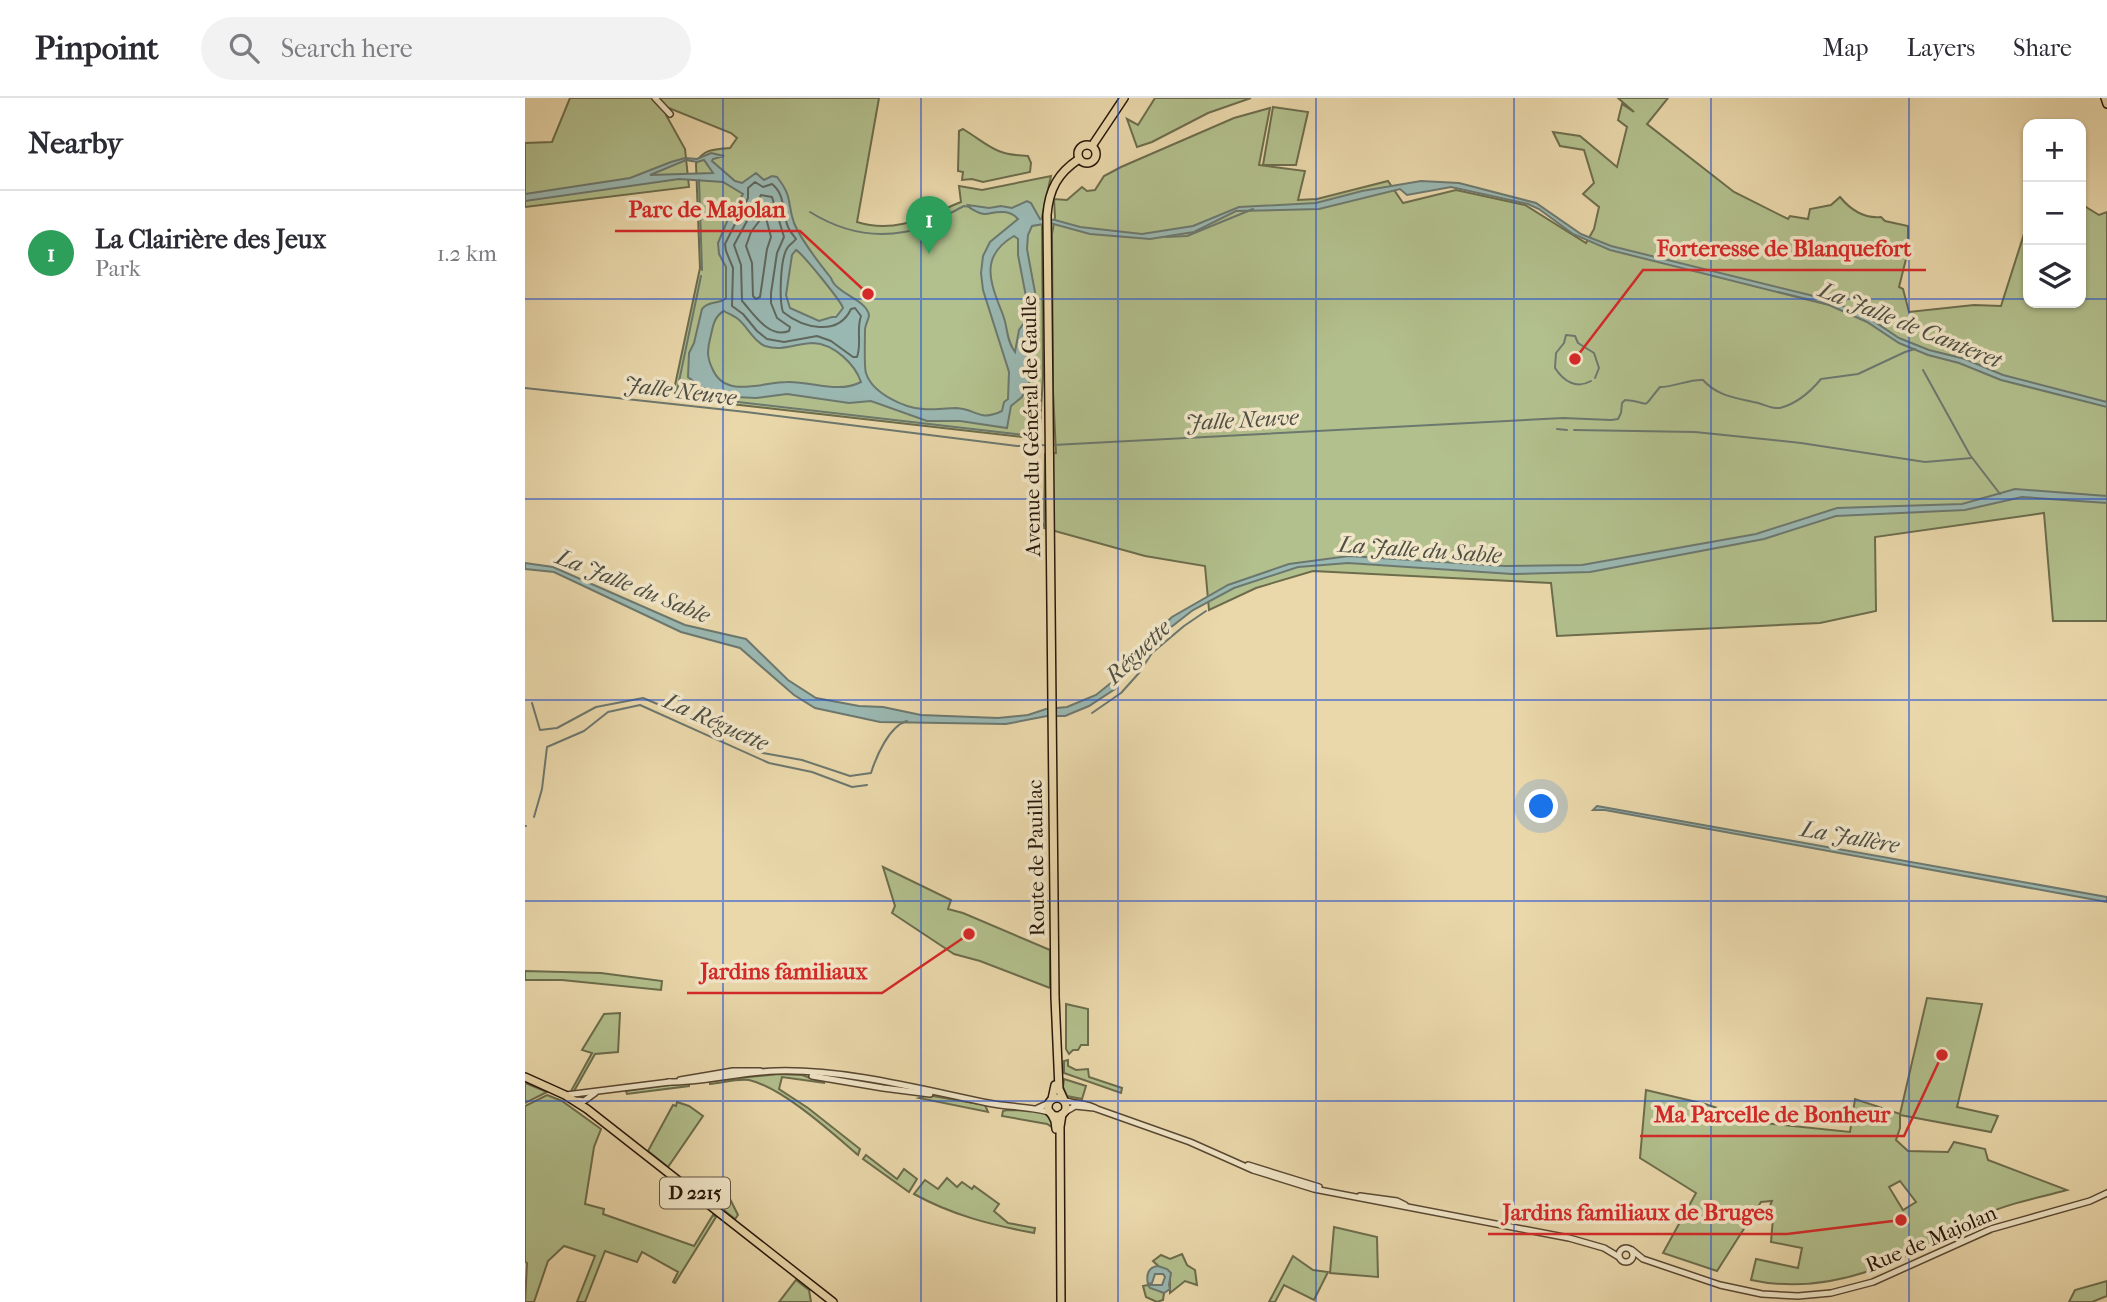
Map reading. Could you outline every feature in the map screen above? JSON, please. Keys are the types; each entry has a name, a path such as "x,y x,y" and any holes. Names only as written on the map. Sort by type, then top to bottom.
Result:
{"main road":[{"path":"1092,146 1124,98"},
{"path":"2105,98 2107,104"},
{"path":"1092,146 1096,153 1093,161 1084,163 1079,159 1080,148 1092,146"},
{"name":"Avenue du Général de Gaulle","path":"1052,704 1047,215 1051,190 1058,177 1079,159"},
{"name":"Route de Pauillac","path":"1051,1101 1055,1091 1052,704"},
{"name":"Route de Pauillac","path":"1055,1011 1059,1091 1064,1100"},
{"name":"D 2215","path":"525,1077 565,1095 587,1109 833,1302"},
{"path":"1061,1287 1058,1268 1056,1127 1048,1108 1051,1101 1058,1097 1067,1105 1060,1123 1061,1287 1061,1302"},
{"path":"1051,1113 1056,1116 1064,1113"}],"street":[{"path":"655,98 670,114"},
{"path":"565,1095 750,1069 801,1073 883,1088 947,1095 1011,1108 1035,1108 1051,1113"},
{"path":"574,1100 583,1101 598,1092"},
{"path":"1064,1100 1084,1103 1272,1176 1324,1190 1397,1201 1411,1208 1569,1238 1604,1248 1623,1261 1633,1257 1632,1250 1604,1248"},
{"path":"583,1101 587,1109"},
{"path":"1035,1108 1051,1101"},
{"path":"1064,1113 1075,1106 1097,1109"},
{"name":"Rue de Majolan","path":"1632,1250 1643,1259 1720,1285 1762,1294 1798,1296 1831,1293 1873,1282 1991,1229 2090,1201 2107,1193"},
{"path":"1619,1257 1624,1248"},
{"name":"Rue de Majolan","path":"1631,1260 1643,1259"}],"green space":[{"path":"570,98 879,98 857,222 871,225 910,222 961,202 959,186 982,190 1051,176 1042,217 1043,377 1040,426 1022,437 677,398 674,390 700,268 696,164 701,155 730,148 737,138 731,133 669,108 666,115 685,149 689,187 525,207 525,143 552,142"},
{"path":"1155,98 1251,98 1208,113 1137,147 1127,119 1138,125"},
{"path":"1618,98 1668,98 1647,124 1734,192 1788,219 1790,216 1808,219 1810,209 1831,205 1840,197 1863,215 1881,217 1885,221 1908,226 1908,251 1899,287 1903,289 1909,312 1974,305 2001,306 2023,237 2023,308 2086,308 2086,207 2099,215 2107,212 2107,621 2053,621 2044,513 1875,537 1876,611 1820,623 1557,636 1551,583 1313,571 1256,588 1209,610 1205,566 1145,556 1044,528 1045,454 1056,453 1053,391 1054,199 1067,200 1082,187 1087,191 1095,190 1104,176 1121,167 1234,118 1270,108 1259,165 1305,171 1298,200 1317,199 1388,181 1403,203 1456,190 1525,205 1586,243 1594,229 1599,207 1583,194 1594,183 1584,150 1560,146 1553,132 1580,136 1617,167 1627,127 1618,120 1622,104 1634,112"},
{"path":"1273,107 1308,112 1296,165 1263,165"},
{"path":"963,129 999,151 1028,156 1031,163 1030,172 983,182 962,180 963,172 958,171 959,131"},
{"path":"883,867 951,900 948,909 1050,950 1050,988 954,954 892,913 895,906"},
{"path":"525,971 601,973 662,981 661,990 562,980 525,980"},
{"path":"1927,998 1982,1004 1957,1107 1998,1116 1991,1132 1900,1115 1896,1140 1908,1151 1948,1152 1954,1142 1985,1149 1988,1160 2067,1190 1992,1211 1891,1263 1845,1278 1822,1282 1775,1284 1751,1280 1756,1259 1798,1268 1802,1248 1771,1242 1773,1218 1769,1208 1772,1201 1761,1202 1717,1271 1663,1253 1696,1193 1640,1158 1646,1090 1705,1104 1764,1123 1850,1132 1855,1099 1900,1114","holes":["1900,1181 1916,1202 1903,1210 1889,1187"]},
{"path":"1066,1004 1088,1009 1088,1045 1081,1045 1078,1050 1069,1054 1066,1049"},
{"path":"620,1013 618,1052 595,1054 573,1093 570,1093 592,1053 582,1050 604,1014"},
{"path":"1068,1060 1068,1066 1076,1070 1088,1069 1089,1077 1122,1088 1121,1093 1064,1073 1064,1061"},
{"path":"779,1074 802,1075 825,1083 782,1077 779,1089 860,1149 858,1155 777,1092 749,1080 710,1084 710,1081"},
{"path":"1064,1079 1086,1086 1082,1099 1067,1096 1063,1087"},
{"path":"525,1083 547,1092 525,1103"},
{"path":"674,1084 689,1086 627,1094 626,1091"},
{"path":"547,1095 562,1101 601,1129 594,1147 585,1204 604,1209 603,1214 694,1246 713,1215 716,1217 675,1283 673,1282 678,1272 642,1252 637,1262 605,1251 585,1302 577,1302 595,1256 564,1246 548,1261 534,1302 525,1302 525,1106"},
{"path":"927,1095 985,1105 988,1112 919,1098"},
{"path":"677,1102 689,1106 703,1116 668,1167 648,1151"},
{"path":"1003,1111 1043,1113 1052,1121 1055,1129 1047,1124 1002,1116"},
{"path":"866,1155 897,1179 904,1169 917,1179 909,1192 863,1159"},
{"path":"947,1178 957,1187 962,1182 972,1189 974,1186 999,1204 994,1211 1008,1223 1035,1228 1034,1233 972,1218 914,1194 925,1180 938,1189"},
{"path":"705,1184 723,1198 730,1199 738,1215 735,1219 701,1192"},
{"path":"1334,1227 1377,1237 1378,1277 1330,1273"},
{"path":"1182,1254 1187,1265 1195,1270 1197,1285 1185,1281 1170,1293 1170,1277 1153,1261 1161,1255 1170,1259"},
{"path":"1293,1256 1313,1270 1328,1272 1314,1300 1284,1285 1275,1302 1269,1302"},
{"path":"796,1280 809,1290 811,1302 779,1302"},
{"path":"2107,1281 2107,1296 2092,1302 2069,1302 2075,1290"},
{"path":"1148,1285 1164,1293 1163,1300 1157,1302 1146,1297 1143,1286"}],"water":[{"path":"711,153 724,156 712,161 735,181 742,183 756,173 764,180 777,177 789,200 794,223 806,244 834,284 867,309 869,315 865,330 865,365 869,380 890,398 915,408 956,408 988,415 1002,411 1004,402 1008,399 1009,372 983,290 981,273 983,256 990,242 1018,219 1007,212 982,214 968,205 1012,208 1027,201 1040,219 1142,234 1193,226 1239,207 1316,203 1362,191 1421,181 1459,183 1536,203 1581,234 1611,246 1830,300 1869,318 1899,338 1929,350 1965,359 2003,375 2107,402 2107,407 2001,380 1959,363 1928,355 1899,343 1867,322 1829,305 1610,250 1573,234 1528,204 1451,187 1407,195 1400,189 1319,209 1236,211 1194,232 1150,239 1090,234 1050,223 1032,226 1027,249 1037,303 1025,346 1031,379 1022,397 1011,406 1007,428 960,421 927,421 871,401 849,403 787,394 756,398 735,397 702,388 688,377 689,353 702,309 726,298 726,267 719,254 718,243 743,194 723,182 679,179 525,201 525,194 630,178 685,158 697,159","holes":["686,160 704,160 713,173 650,175","1014,236 1018,239 1018,255 1028,307 1026,320 1019,330 1015,352 992,282 992,262 995,253","796,250 800,253 836,296 843,308 836,317 819,321 790,308 786,295 792,255","724,311 738,319 757,341 765,346 778,348 813,343 829,347 849,362 861,382 843,387 796,382 746,387 727,384 719,379 713,370 708,355 713,327 720,313"]},
{"path":"2015,489 2107,496 2107,503 2022,497 1965,510 1836,516 1764,539 1590,572 1512,574 1348,563 1298,567 1234,588 1193,610 1152,642 1115,689 1089,706 1065,716 1047,716 1006,724 880,722 815,708 794,695 740,648 681,632 554,572 525,569 525,563 553,567 685,625 746,639 788,680 816,698 921,715 998,718 1067,707 1096,695 1117,678 1146,641 1172,617 1228,585 1289,564 1349,556 1505,566 1582,565 1756,534 1837,508 1962,504"},
{"path":"1597,806 2107,897 2107,902 1605,810 1593,810"},
{"path":"1158,1266 1171,1273 1170,1289 1164,1293 1148,1285 1162,1285 1165,1277 1163,1274 1155,1274 1152,1283 1148,1284 1149,1272"}],"waterway":[{"path":"699,180 702,270"},
{"path":"810,212 832,224 855,231 892,234 920,228 964,206 970,207"},
{"name":"La Jalle de Canteret","path":"1166,237 1187,236 1253,209"},
{"path":"701,276 678,395 1024,435"},
{"name":"La Jalle de Canteret","path":"1778,292 1831,305"},
{"path":"1591,381 1571,383 1555,368 1556,353 1564,343 1566,335 1575,336 1578,343 1594,353 1599,368 1595,378"},
{"name":"Jalle Neuve","path":"1053,445 1563,418 1611,420 1618,419 1625,400 1645,404 1660,387 1698,380 1703,380 1715,390 1729,396 1780,408 1803,396 1821,379 1858,374 1915,349"},
{"path":"1923,370 1970,455 2000,494"},
{"name":"Jalle Neuve","path":"525,388 1017,446 1048,445"},
{"path":"1557,429 1567,430"},
{"path":"1574,430 1695,432 1801,443 1925,462 1972,458"},
{"name":"Réguette","path":"1092,713 1121,693 1152,653 1206,611"},
{"path":"532,703 540,730 557,728 596,707 643,698 763,753 802,760 850,776 871,773 889,735 907,721"},
{"name":"La Réguette","path":"534,817 542,789 547,747 584,731 608,712 640,705 769,763 812,772 852,787 867,785"}],"place":[{"name":"La Clairière des Jeux","path":"929,254"},
{"name":"Parc de Majolan","path":"868,294"},
{"name":"Forteresse de Blanquefort","path":"1575,359"},
{"name":"Jardins familiaux","path":"969,934"},
{"name":"Ma Parcelle de Bonheur","path":"1942,1055"},
{"name":"Jardins familiaux de Bruges","path":"1901,1220"}],"water label":[{"name":"La Jalle du Sable","path":"1420,550"},
{"name":"La Jalle du Sable","path":"633,586"},
{"name":"La Jallère","path":"1850,837"}]}
